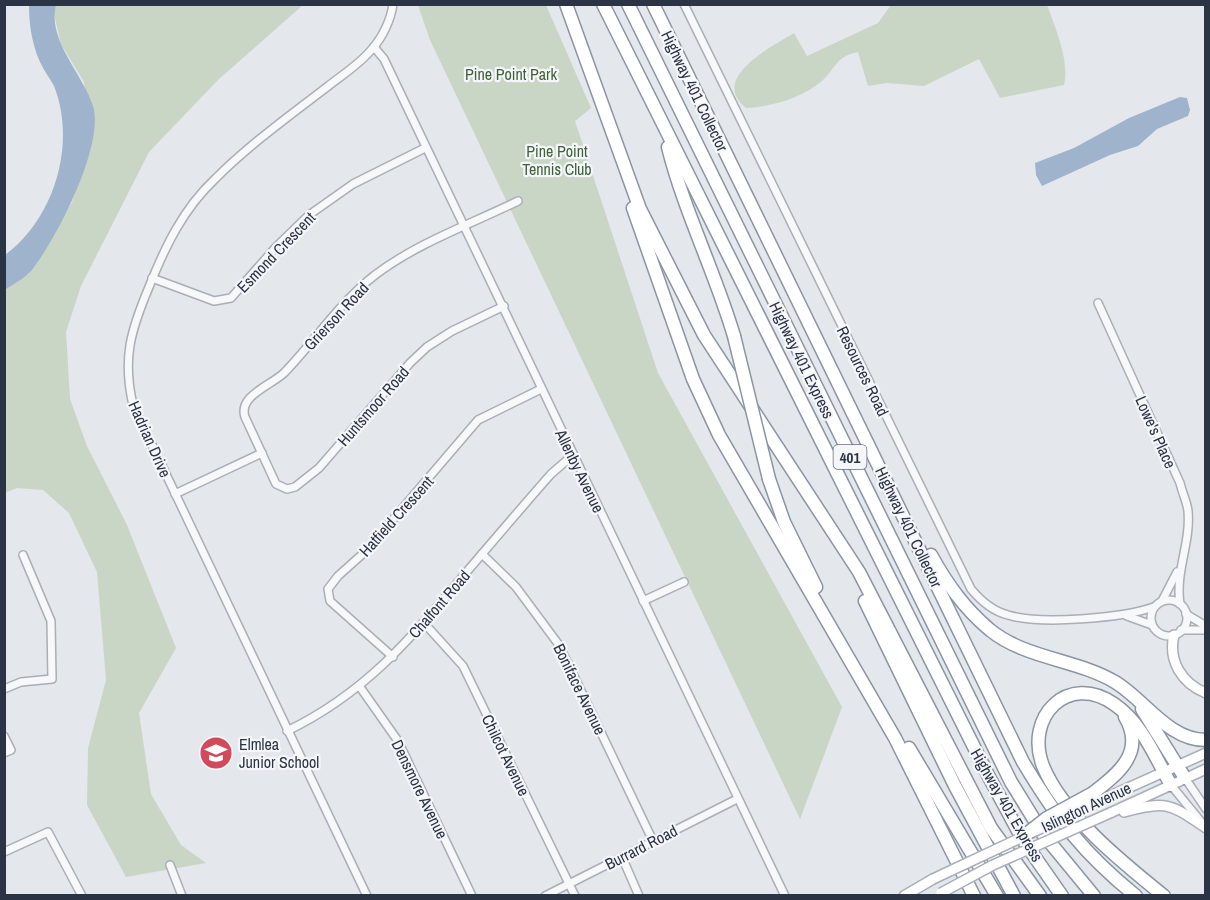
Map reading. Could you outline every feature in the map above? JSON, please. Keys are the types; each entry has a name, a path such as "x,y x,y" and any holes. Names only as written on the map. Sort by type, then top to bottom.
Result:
{"highway":[{"path":"567,4 631,183 664,258 704,335 859,572 991,828 1040,896"},
{"name":"Highway 401 Express","path":"603,4 989,777 1023,840 1062,896"},
{"name":"Highway 401 Express","path":"628,4 1011,782 1043,834 1094,896"},
{"name":"Highway 401 Collector","path":"653,4 1023,762 1055,815 1101,868 1136,896"},
{"path":"663,128 677,181 706,252 734,336 769,479 784,522 808,574 997,896"},
{"path":"631,183 631,203 651,264 693,379 719,435 895,738"},
{"path":"888,484 947,585 991,630 1033,653 1103,675 1124,687 1175,732 1190,738 1206,740"},
{"path":"816,507 868,607 955,786 1014,896"},
{"path":"868,676 895,738 974,896"},
{"path":"1124,687 1155,727 1185,778"},
{"path":"1164,896 1114,853 1059,795 1042,764 1038,734 1042,721 1054,704 1080,692 1103,696 1116,704 1137,725 1171,785"},
{"path":"1024,836 1047,818 1096,797 1120,772 1133,746 1127,720 1116,704"},
{"path":"1101,868 1128,896"}],"main road":[{"path":"1178,633 1173,659 1183,677 1206,693"},
{"name":"Islington Avenue","path":"1096,797 1164,772 1206,753"},
{"name":"Islington Avenue","path":"938,894 993,866 1206,769"},
{"path":"1110,813 1151,804 1167,804 1206,828"},
{"name":"Islington Avenue","path":"904,896 933,879 1024,836"}],"street":[{"name":"Hadrian Drive","path":"367,896 133,405 126,377 128,350 138,313 179,223 214,179 374,47 387,25 393,4"},
{"name":"Resources Road","path":"684,4 971,589 981,601 994,609 1017,617 1127,615 1154,607"},
{"name":"Allenby Avenue","path":"374,47 384,59 425,148 466,227 541,389 785,896"},
{"name":"Esmond Crescent","path":"152,278 214,301 231,298 276,246 309,215 353,184 425,148"},
{"name":"Grierson Road","path":"262,453 245,417 243,409 246,401 278,378 348,298 376,275 421,248 518,201"},
{"name":"Lowe's Place","path":"1098,303 1180,483 1188,510 1187,537 1179,567 1162,601"},
{"name":"Huntsmoor Road","path":"262,453 276,484 287,489 295,487 319,468 424,349 452,331 504,306"},
{"name":"Hatfield Crescent","path":"393,657 330,601 328,589 338,576 366,551 478,420 541,389"},
{"path":"175,494 262,453"},
{"name":"Chalfont Road","path":"287,730 310,720 360,687 393,657 550,474 573,455"},
{"name":"Boniface Avenue","path":"482,554 516,587 559,645 653,841"},
{"path":"4,689 21,682 52,679 51,621 23,555"},
{"name":"Lowe's Place","path":"1179,567 1180,604"},
{"path":"643,601 684,582"},
{"path":"1171,600 1180,604 1186,614 1206,628 1178,633 1157,632 1152,625 1151,615 1154,607 1162,601 1171,600"},
{"path":"1178,633 1186,623 1186,614"},
{"name":"Resources Road","path":"1127,615 1152,625"},
{"name":"Chilcot Avenue","path":"424,623 463,666 575,896"},
{"name":"Densmore Avenue","path":"360,687 398,741 472,896"},
{"path":"4,736 11,750 4,753"},
{"path":"1185,778 1206,809"},
{"path":"1171,785 1206,828"},
{"name":"Burrard Road","path":"545,896 737,799"},
{"path":"5,850 48,832 82,896"},
{"path":"622,857 639,896"},
{"path":"170,865 182,896"}],"green space":[{"path":"56,5 303,5 219,79 149,152 81,286 66,332 70,399 87,446 127,525 176,648 139,713 151,794 181,845 206,863 126,877 87,805 88,748 106,680 97,572 69,513 43,490 17,488 5,493 5,290 29,273 72,202 91,147 84,82 61,44 54,14"},
{"name":"Pine Point Park","path":"418,5 546,5 591,108 575,121 658,373 842,707 800,819 430,40"},
{"path":"891,5 1047,5 1063,55 1064,85 1000,98 979,59 924,86 887,83 868,86 858,52 840,60 814,87 786,100 766,106 746,108 736,97 735,86 739,75 748,64 794,33 807,56 878,23"}],"water":[{"path":"29,5 56,5 55,18 61,44 88,94 93,106 95,123 92,144 76,192 53,238 31,271 5,290 5,255 37,222 48,201 62,155 61,108 54,86 35,48 30,27"},
{"path":"1180,97 1187,98 1190,110 1188,116 1157,129 1138,146 1110,155 1042,186 1036,175 1035,163 1074,148 1129,118"}],"place":[{"name":"Elmlea Junior School","path":"216,753"}],"park label":[{"name":"Pine Point Tennis Club","path":"557,160"}]}
